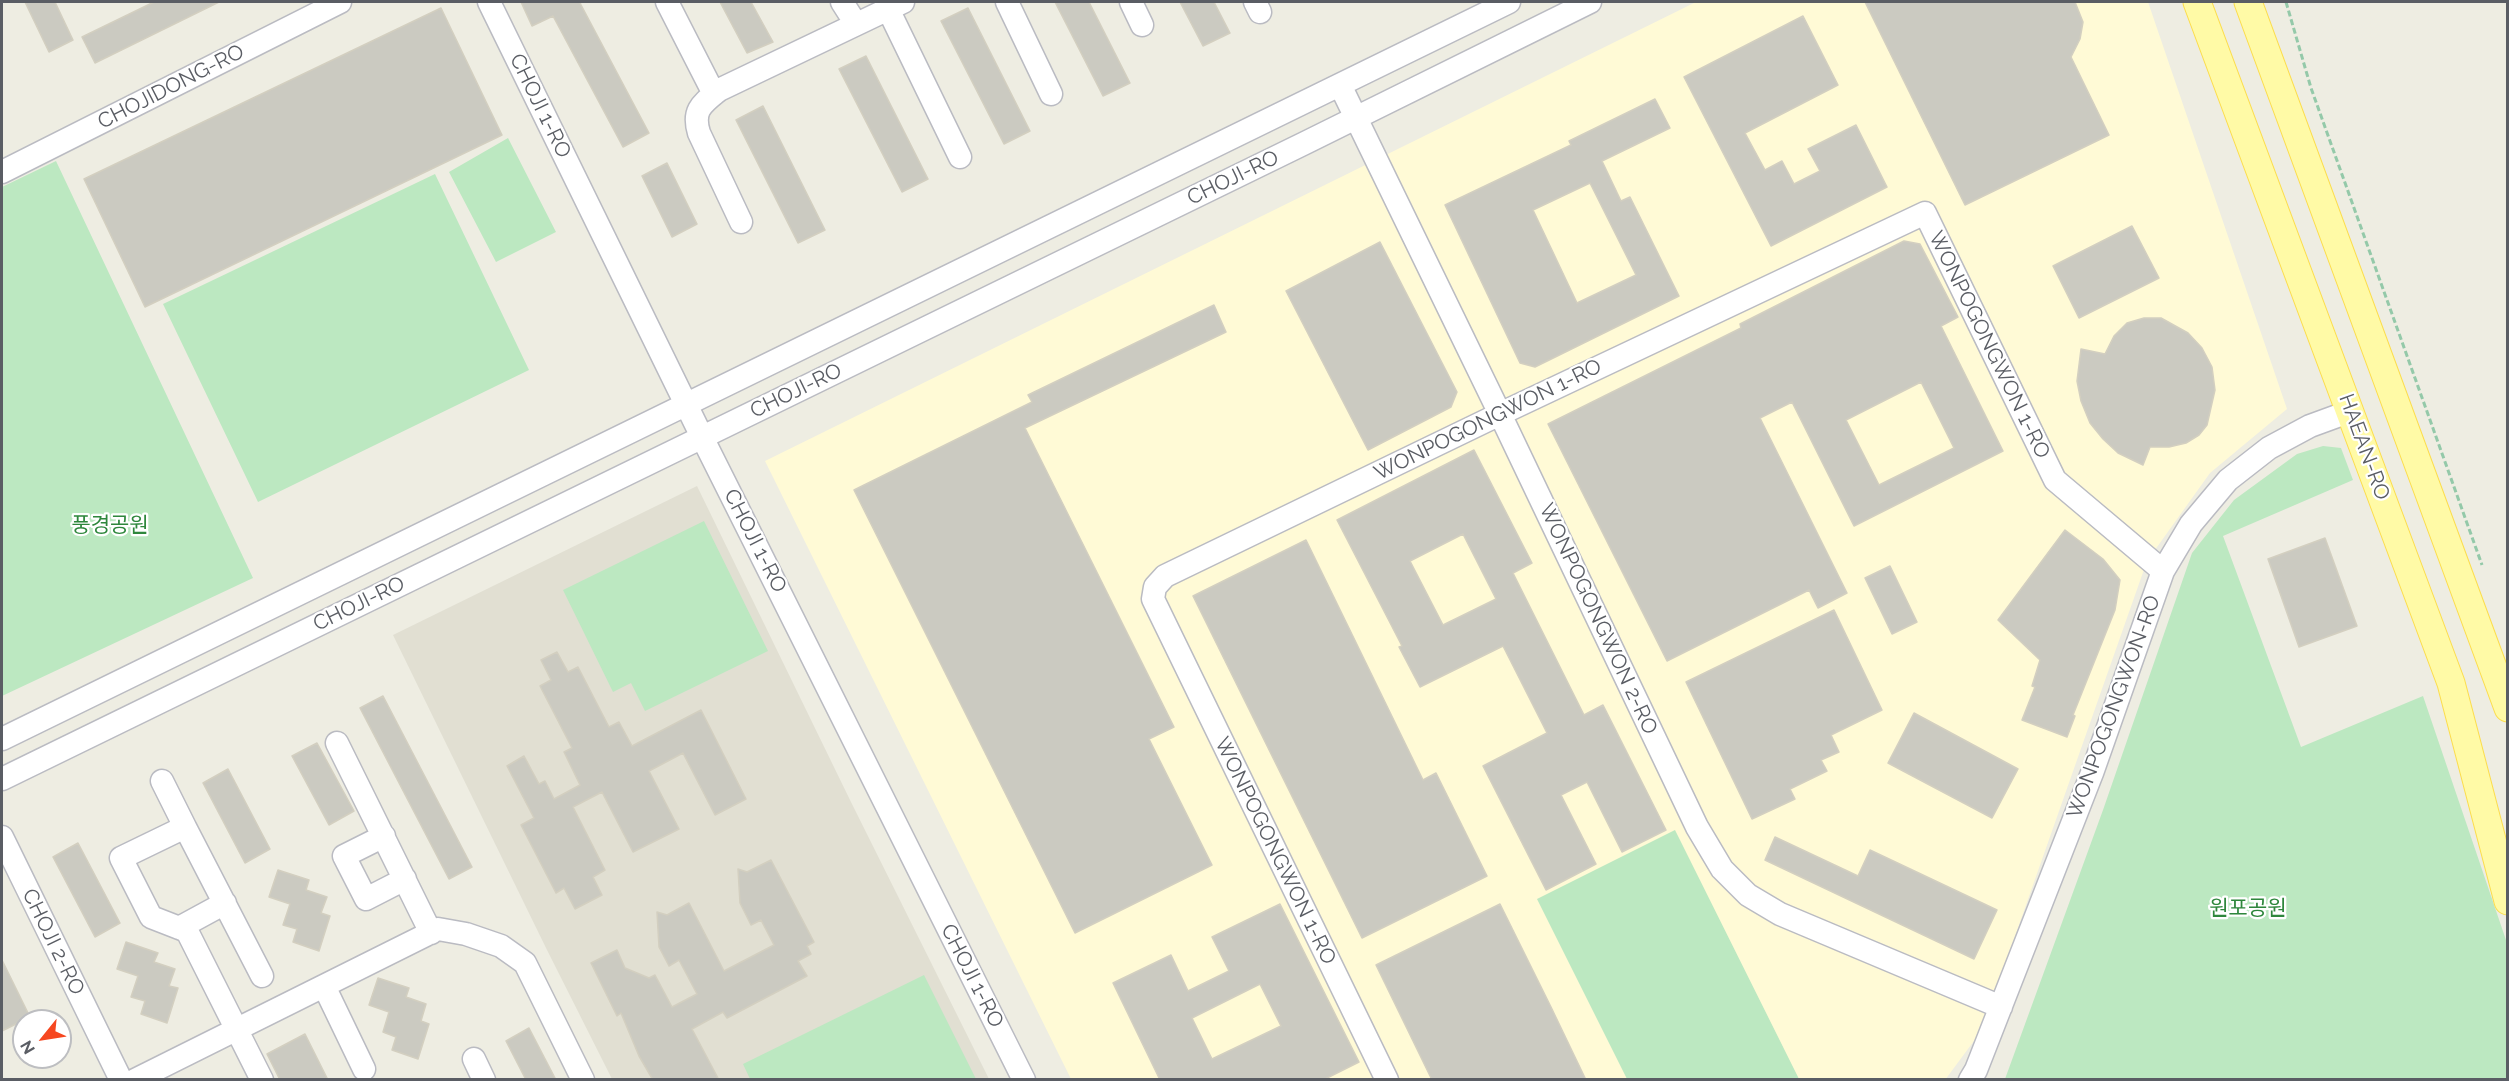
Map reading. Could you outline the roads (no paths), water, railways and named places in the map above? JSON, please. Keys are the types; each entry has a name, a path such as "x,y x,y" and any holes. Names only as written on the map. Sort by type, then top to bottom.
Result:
{"main road":[{"name":"HAEAN-RO","path":"2197,2 2451,683 2508,901"},
{"path":"2248,2 2508,708"},
{"path":"2451,683 2508,840"}],"street":[{"name":"CHOJIDONG-RO","path":"2,172 340,2"},
{"name":"CHOJI 1-RO","path":"489,2 702,437 1024,1080"},
{"path":"667,2 714,94"},
{"path":"842,2 856,24"},
{"path":"1008,2 1051,94"},
{"path":"1131,2 1142,25"},
{"name":"CHOJI-RO","path":"2,740 1509,2"},
{"name":"CHOJI-RO","path":"2,779 1590,2"},
{"path":"741,222 699,133 695,119 702,105 714,94 895,5 960,157"},
{"name":"WONPOGONGWON 2-RO","path":"1340,86 1697,827 1722,869 1748,895 1780,914 2001,1007"},
{"name":"WONPOGONGWON 1-RO","path":"1387,1080 1152,599 1155,587 1165,576 1925,213 2055,480 2163,571"},
{"name":"WONPOGONGWON-RO","path":"1970,1080 2001,1007 2092,773 2163,571 2191,524 2228,480 2269,448 2310,426 2351,411"},
{"path":"337,743 431,933"},
{"path":"162,781 262,976"},
{"path":"185,827 121,858 152,917 187,931 262,1080"},
{"path":"384,836 344,856 366,899 405,879"},
{"name":"CHOJI 2-RO","path":"2,837 121,1080"},
{"path":"179,928 225,903"},
{"path":"135,1080 438,929 501,946 525,963 582,1080"},
{"path":"324,986 364,1069"},
{"path":"474,1059 484,1080"}],"park label":[{"name":"풍경공원","path":"110,526"},
{"name":"원포공원","path":"2248,909"}]}
